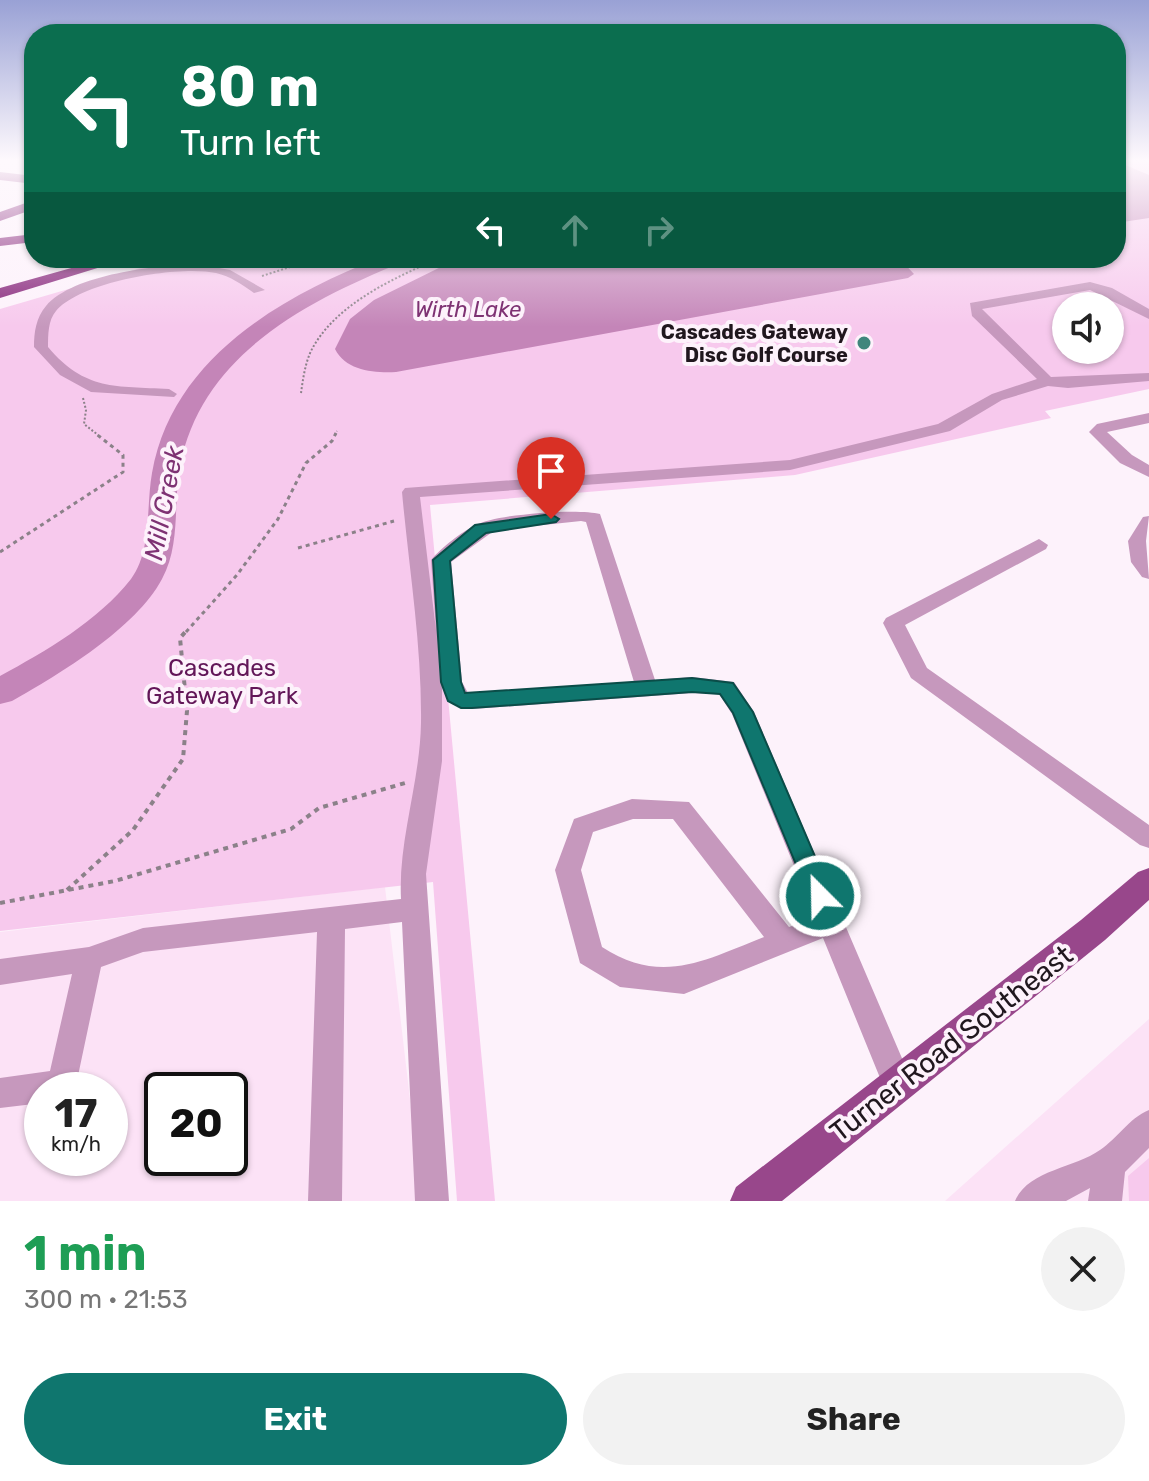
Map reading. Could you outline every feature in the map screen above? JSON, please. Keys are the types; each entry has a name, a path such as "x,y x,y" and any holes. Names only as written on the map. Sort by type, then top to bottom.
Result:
{"highway":[{"path":"0,228 24,225"},
{"path":"0,242 24,239"},
{"path":"0,293 88,268"}],"main road":[{"name":"Turner Road Southeast","path":"750,1201 1093,930 1149,881"}],"street":[{"path":"169,394 96,389 48,357 41,347 45,315 54,305 74,294 138,274 170,268"},
{"path":"204,268 260,283"},
{"path":"1047,381 977,313 975,306 1090,286 1107,291 1149,315"},
{"path":"432,1201 413,874 418,824 429,781 432,722 411,492 790,465 944,428 997,397 1047,381 1068,383 1149,377"},
{"path":"1149,418 1113,424 1097,432 1126,459 1149,472"},
{"path":"647,688 594,518 581,516 481,529 441,560 451,682 461,701 692,685 726,687 743,712 898,1084"},
{"path":"1149,521 1137,541 1141,562 1149,573"},
{"path":"1039,545 893,623 919,673 1149,838"},
{"path":"784,941 680,809 632,809 583,826 568,870 590,954 620,974 684,981 831,923"},
{"path":"0,972 89,959 143,940 415,909"},
{"path":"325,1201 331,919"},
{"path":"0,1093 62,1085 89,959"},
{"path":"1032,1201 1080,1175 1110,1164 1149,1126"},
{"path":"1105,1201 1110,1164"}],"path":[{"path":"260,283 295,268"},
{"path":"301,393 312,349 343,313 415,268"},
{"path":"0,552 123,472 123,455 84,424 86,410 81,395"},
{"path":"67,890 133,830 183,759 187,711 180,638 237,575 278,519 306,463 332,441 337,431"},
{"path":"298,548 414,515"},
{"path":"0,903 115,881 291,829 319,808 396,783 429,781"}],"shaded area":[{"path":"385,887 422,1201 0,1201 0,932"},
{"path":"1149,1019 1149,1201 945,1201"}],"green space":[{"name":"Cascades Gateway Park","path":"1126,215 1149,215 1149,389 1045,411 1051,418 795,475 430,505 495,1201 457,1201 433,882 0,931 0,309 141,268 1126,268"},
{"path":"1149,1158 1149,1201 1129,1201 1128,1176"}],"water":[{"path":"1126,215 1149,215 1149,218 1126,221"},
{"name":"Wirth Lake","path":"439,268 908,268 914,274 908,278 396,372 353,366 335,349 350,319 374,300"}],"waterway":[{"name":"Mill Creek","path":"0,692 84,639 114,614 146,580 154,564 160,536 167,464 179,425 199,390 224,359 253,333 287,310 371,268"}],"place":[{"name":"Cascades Gateway Disc Golf Course","path":"864,343"}],"route":[{"path":"551,519 481,529 441,560 451,682 456,696 461,701 472,701 692,685 726,687 743,712 820,896"}]}
